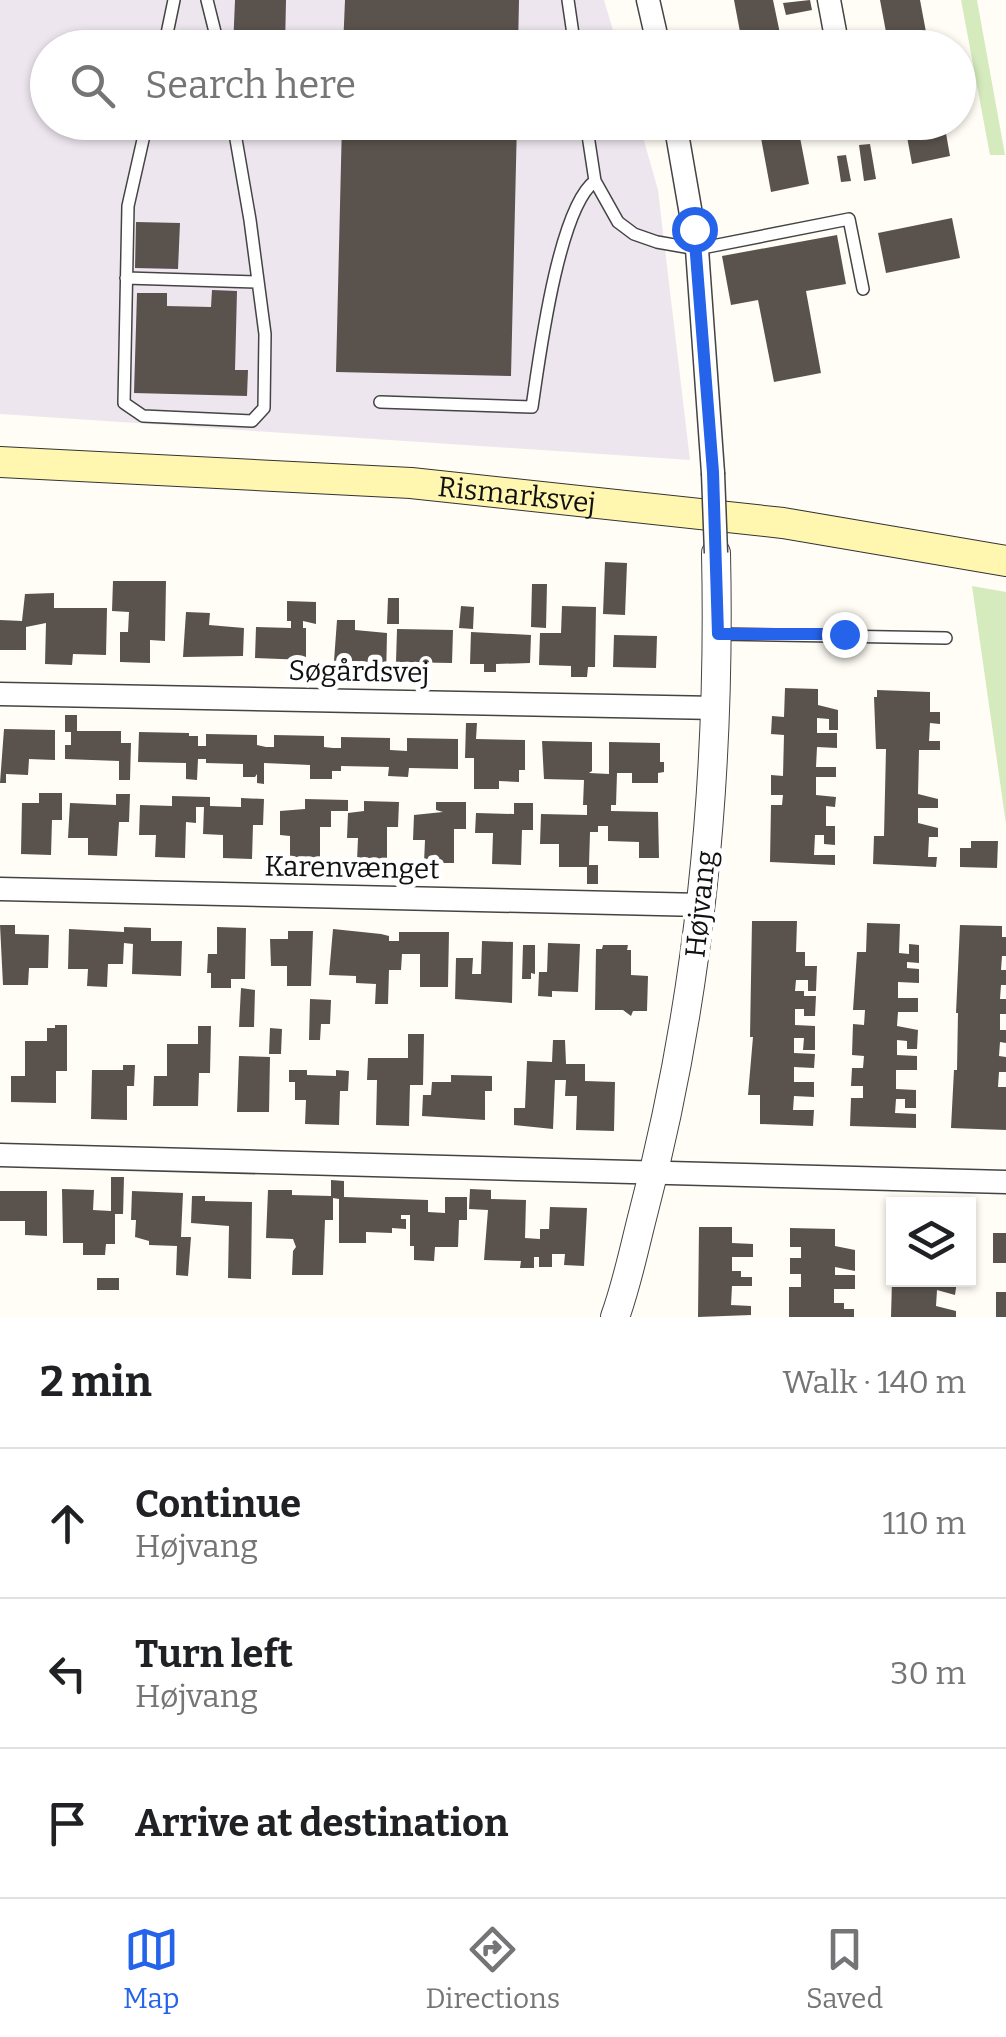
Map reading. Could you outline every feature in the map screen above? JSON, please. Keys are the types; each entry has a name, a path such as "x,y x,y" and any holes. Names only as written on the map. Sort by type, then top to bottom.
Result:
{"main road":[{"name":"Rismarksvej","path":"7,464 412,483 783,523 1006,562"}],"street":[{"path":"648,0 655,30"},
{"path":"829,0 835,30"},
{"name":"Højvang","path":"615,1317 654,1171 686,1020 702,905 716,708 713,472 696,249 679,140"},
{"name":"Søgårdsvej","path":"0,694 716,708"},
{"name":"Karenvænget","path":"0,889 702,905"},
{"path":"0,1155 1006,1182"}],"lane":[{"path":"168,30 174,0"},
{"path":"207,0 214,30"},
{"path":"568,0 572,30"},
{"path":"143,140 128,206 124,402 143,416 252,421 264,408 265,334 235,140"},
{"path":"589,140 595,182 618,222 634,234 696,249 849,219 862,289"},
{"path":"380,402 532,407 545,318 562,253 579,199 595,182"},
{"path":"126,278 258,282"},
{"path":"718,634 946,638"}],"shaded area":[{"path":"0,0 604,0 613,30 30,30 30,140 644,140 658,190 690,460 0,414"}],"green space":[{"path":"961,0 977,0 1005,155 990,155 976,80 976,30 967,30"},
{"path":"972,586 1006,592 1006,824"}],"building":[{"path":"235,0 286,0 285,30 234,30"},
{"path":"345,0 519,0 518,30 344,30"},
{"path":"734,0 773,0 779,30 740,30"},
{"path":"810,0 812,10 786,15 783,3"},
{"path":"880,0 920,0 926,30 886,30"},
{"path":"342,140 517,140 511,376 336,372"},
{"path":"761,140 800,140 809,184 771,192"},
{"path":"908,140 947,140 950,156 912,164"},
{"path":"870,144 876,179 864,181 859,145"},
{"path":"846,155 851,181 841,182 837,156"},
{"path":"952,218 960,258 886,273 878,233"},
{"path":"136,222 180,223 178,269 135,268"},
{"path":"837,235 846,284 806,291 821,373 774,382 758,300 731,305 722,256"},
{"path":"212,290 237,291 235,370 248,370 247,396 134,393 137,293 167,293 167,306 211,307"},
{"path":"605,562 627,563 625,615 603,614"},
{"path":"113,581 166,581 165,641 150,640 150,663 120,662 120,632 128,632 129,612 112,611"},
{"path":"532,584 547,584 546,628 531,627"},
{"path":"54,593 54,608 107,608 106,655 73,654 72,665 45,664 46,623 26,627 26,650 0,650 0,620 22,621 25,594"},
{"path":"388,598 399,598 399,624 387,624"},
{"path":"287,601 316,602 316,624 303,621 306,660 255,658 256,627 291,628"},
{"path":"461,606 474,607 473,629 459,628"},
{"path":"562,606 596,607 595,667 588,667 587,677 571,677 571,666 539,665 540,633 561,633"},
{"path":"186,612 210,613 209,625 244,628 243,656 183,657"},
{"path":"337,620 355,620 355,630 387,633 386,680 374,680 374,662 334,661"},
{"path":"397,629 453,630 452,663 396,662"},
{"path":"471,632 531,635 530,663 496,664 496,672 484,672 484,664 470,664"},
{"path":"614,635 657,636 656,668 613,667"},
{"path":"785,688 818,689 818,705 838,710 838,730 829,730 829,719 817,718 817,733 837,733 837,748 817,747 816,767 836,767 836,777 816,777 816,795 836,797 835,807 826,806 826,826 835,826 835,845 824,844 824,835 815,835 814,855 835,855 835,865 770,862 771,805 782,805 783,795 771,795 771,775 783,776 784,735 771,734 772,716 784,717"},
{"path":"877,690 930,692 930,712 940,712 940,724 930,723 929,741 940,741 940,750 919,750 918,794 938,799 938,808 918,808 918,823 938,828 938,837 929,837 928,857 937,857 936,867 873,864 874,836 884,836 886,749 876,749"},
{"path":"65,715 77,715 77,731 121,731 121,743 131,743 130,780 119,780 119,761 65,759 65,745 71,745 71,732 65,732"},
{"path":"466,723 477,723 476,739 525,740 525,770 519,770 519,782 499,781 499,789 474,789 474,758 465,758"},
{"path":"4,729 55,730 55,760 29,759 28,775 6,774 6,783 0,783"},
{"path":"139,732 189,733 198,736 198,746 206,746 206,734 257,735 257,745 266,747 274,747 274,735 324,736 324,747 333,748 341,748 341,737 390,738 390,750 407,751 407,738 458,739 458,769 409,768 408,777 388,776 389,767 341,766 341,771 332,771 332,779 310,779 310,765 264,763 264,784 257,783 257,774 243,777 243,764 206,763 206,759 198,759 197,780 186,779 186,763 138,762"},
{"path":"542,741 592,742 589,773 609,774 609,742 660,743 664,772 658,773 658,783 632,783 632,773 617,773 616,805 611,805 611,811 658,812 659,858 639,858 639,842 608,841 608,826 598,826 598,832 590,832 589,865 598,865 598,884 587,884 587,867 559,867 559,844 540,844 541,814 587,815 587,805 583,805 584,780 544,779"},
{"path":"39,793 62,793 62,820 52,820 51,855 21,854 22,803 39,803"},
{"path":"116,794 130,794 129,822 119,822 117,856 88,855 88,838 68,838 70,803 116,805"},
{"path":"172,796 210,797 210,806 241,807 241,798 264,799 263,825 253,825 252,859 223,858 223,835 203,834 204,807 196,807 196,823 186,822 185,858 155,857 156,835 139,835 140,805 172,806"},
{"path":"305,799 348,800 348,811 331,811 331,827 320,827 320,861 297,863 290,860 290,836 280,835 280,811 305,809"},
{"path":"364,801 399,802 398,827 387,827 387,862 357,861 358,838 347,838 348,813 364,811"},
{"path":"436,802 466,802 466,829 454,829 454,863 424,863 425,840 413,840 414,815 443,812 436,810"},
{"path":"514,803 533,803 533,830 522,830 521,865 492,864 493,833 475,833 476,813 514,814"},
{"path":"971,841 998,841 997,868 960,867 960,848 971,848"},
{"path":"752,921 797,921 796,952 805,952 805,966 817,966 816,991 808,991 808,980 796,980 795,991 816,996 815,1016 804,1016 804,1009 795,1009 795,1025 815,1026 815,1050 803,1050 804,1038 794,1038 794,1053 815,1054 814,1068 794,1067 794,1082 814,1082 814,1097 794,1096 793,1110 814,1110 813,1126 760,1124 760,1095 748,1095 753,1037"},
{"path":"867,923 900,924 899,953 909,954 909,944 919,945 919,963 907,962 907,968 919,969 919,983 898,982 898,998 918,998 918,1012 898,1012 897,1026 918,1030 917,1049 907,1049 907,1041 897,1040 897,1055 917,1056 917,1070 896,1070 896,1089 916,1090 916,1108 905,1108 905,1099 896,1099 895,1113 916,1114 916,1128 850,1126 851,1098 863,1098 863,1086 851,1086 852,1068 863,1068 864,1056 852,1055 853,1024 864,1025 865,1010 853,1010 857,952 866,952"},
{"path":"0,925 15,925 15,934 49,935 48,968 29,968 28,985 3,985"},
{"path":"960,925 1002,926 1002,937 1006,937 1001,970 1006,970 1006,985 1001,985 1000,999 1006,999 1006,1014 1000,1014 1000,1030 1006,1030 1006,1043 1000,1042 999,1056 1006,1057 1006,1072 999,1072 998,1087 1006,1087 1006,1130 951,1128 957,1070"},
{"path":"124,927 151,928 151,941 182,941 181,976 132,974 133,944 124,943 123,964 108,964 107,987 87,986 88,969 68,969 69,929 124,932"},
{"path":"217,927 246,928 245,979 231,979 231,988 211,988 211,973 207,973 208,954 217,954"},
{"path":"333,929 381,934 389,936 389,941 399,941 399,932 449,932 448,987 420,987 420,954 402,954 401,970 389,970 388,1004 375,1004 376,984 356,983 356,976 329,975"},
{"path":"288,931 313,931 311,986 287,986 287,966 271,966 270,939 288,939"},
{"path":"482,941 513,942 512,1003 455,999 456,958 473,958 472,974 481,974"},
{"path":"548,943 580,944 578,992 552,991 552,997 538,996 539,972 547,972"},
{"path":"523,945 535,945 535,974 531,973 531,979 522,979"},
{"path":"603,945 628,945 631,975 648,976 647,1011 633,1011 631,1016 623,1010 595,1010 596,949"},
{"path":"241,988 255,990 254,1027 239,1027"},
{"path":"310,999 331,1000 330,1024 321,1024 320,1040 309,1040"},
{"path":"67,1025 67,1071 56,1071 56,1103 11,1102 11,1076 25,1076 25,1041 47,1041 47,1028"},
{"path":"198,1026 211,1026 210,1073 199,1073 198,1106 153,1106 154,1076 167,1076 167,1044 198,1044"},
{"path":"270,1028 282,1029 281,1054 269,1054"},
{"path":"408,1034 424,1034 423,1085 410,1085 409,1126 376,1125 377,1080 367,1080 368,1058 408,1058"},
{"path":"553,1040 565,1040 566,1064 585,1064 585,1081 615,1082 614,1131 576,1130 577,1096 565,1096 566,1080 555,1080 553,1129 514,1125 514,1108 525,1108 527,1061 552,1062"},
{"path":"239,1056 270,1057 269,1112 237,1112"},
{"path":"123,1065 135,1065 134,1086 127,1086 127,1120 91,1119 92,1070 123,1070"},
{"path":"289,1070 336,1076 336,1070 349,1071 348,1091 340,1091 339,1125 305,1124 306,1100 295,1100 295,1082 289,1082"},
{"path":"451,1075 492,1076 492,1091 485,1091 485,1120 422,1116 423,1095 431,1095 432,1082 451,1082"},
{"path":"111,1177 124,1177 123,1214 115,1214 115,1244 106,1244 105,1255 83,1255 83,1243 63,1243 62,1189 94,1190 93,1210 111,1211"},
{"path":"331,1180 344,1181 344,1197 428,1200 428,1212 445,1213 445,1197 467,1197 467,1220 459,1220 458,1247 435,1247 434,1261 414,1260 410,1215 401,1215 401,1219 406,1219 406,1229 366,1232 366,1243 339,1243 339,1199 333,1198 333,1220 325,1220 323,1275 292,1275 296,1247 293,1239 266,1238 268,1190 331,1196"},
{"path":"470,1189 491,1190 491,1199 526,1200 525,1238 540,1239 540,1229 549,1229 550,1207 587,1208 584,1266 564,1265 565,1254 552,1254 552,1267 539,1267 539,1257 534,1257 534,1268 520,1268 521,1261 484,1260 488,1210 469,1209"},
{"path":"0,1191 47,1191 47,1236 25,1235 25,1221 0,1221"},
{"path":"132,1191 183,1193 181,1237 191,1237 188,1276 176,1275 177,1246 149,1245 149,1241 135,1237"},
{"path":"192,1196 205,1196 205,1201 252,1202 251,1279 228,1278 229,1226 191,1223"},
{"path":"699,1227 732,1227 732,1243 753,1244 753,1257 732,1257 732,1271 741,1271 741,1277 752,1277 752,1286 732,1286 731,1305 751,1306 751,1315 698,1317"},
{"path":"790,1228 835,1229 835,1246 855,1250 855,1271 835,1267 835,1275 855,1275 855,1289 834,1289 834,1303 854,1309 854,1317 789,1317 789,1287 801,1287 801,1274 790,1274 790,1258 801,1258 801,1247 790,1247"},
{"path":"993,1233 1006,1233 1006,1263 993,1263"},
{"path":"97,1278 119,1278 119,1290 97,1290"},
{"path":"892,1287 956,1287 955,1295 937,1290 936,1306 956,1311 956,1317 891,1317"},
{"path":"996,1292 1006,1292 1006,1317 996,1317"}],"route":[{"path":"694,229 713,472 718,634 844,634"}]}
